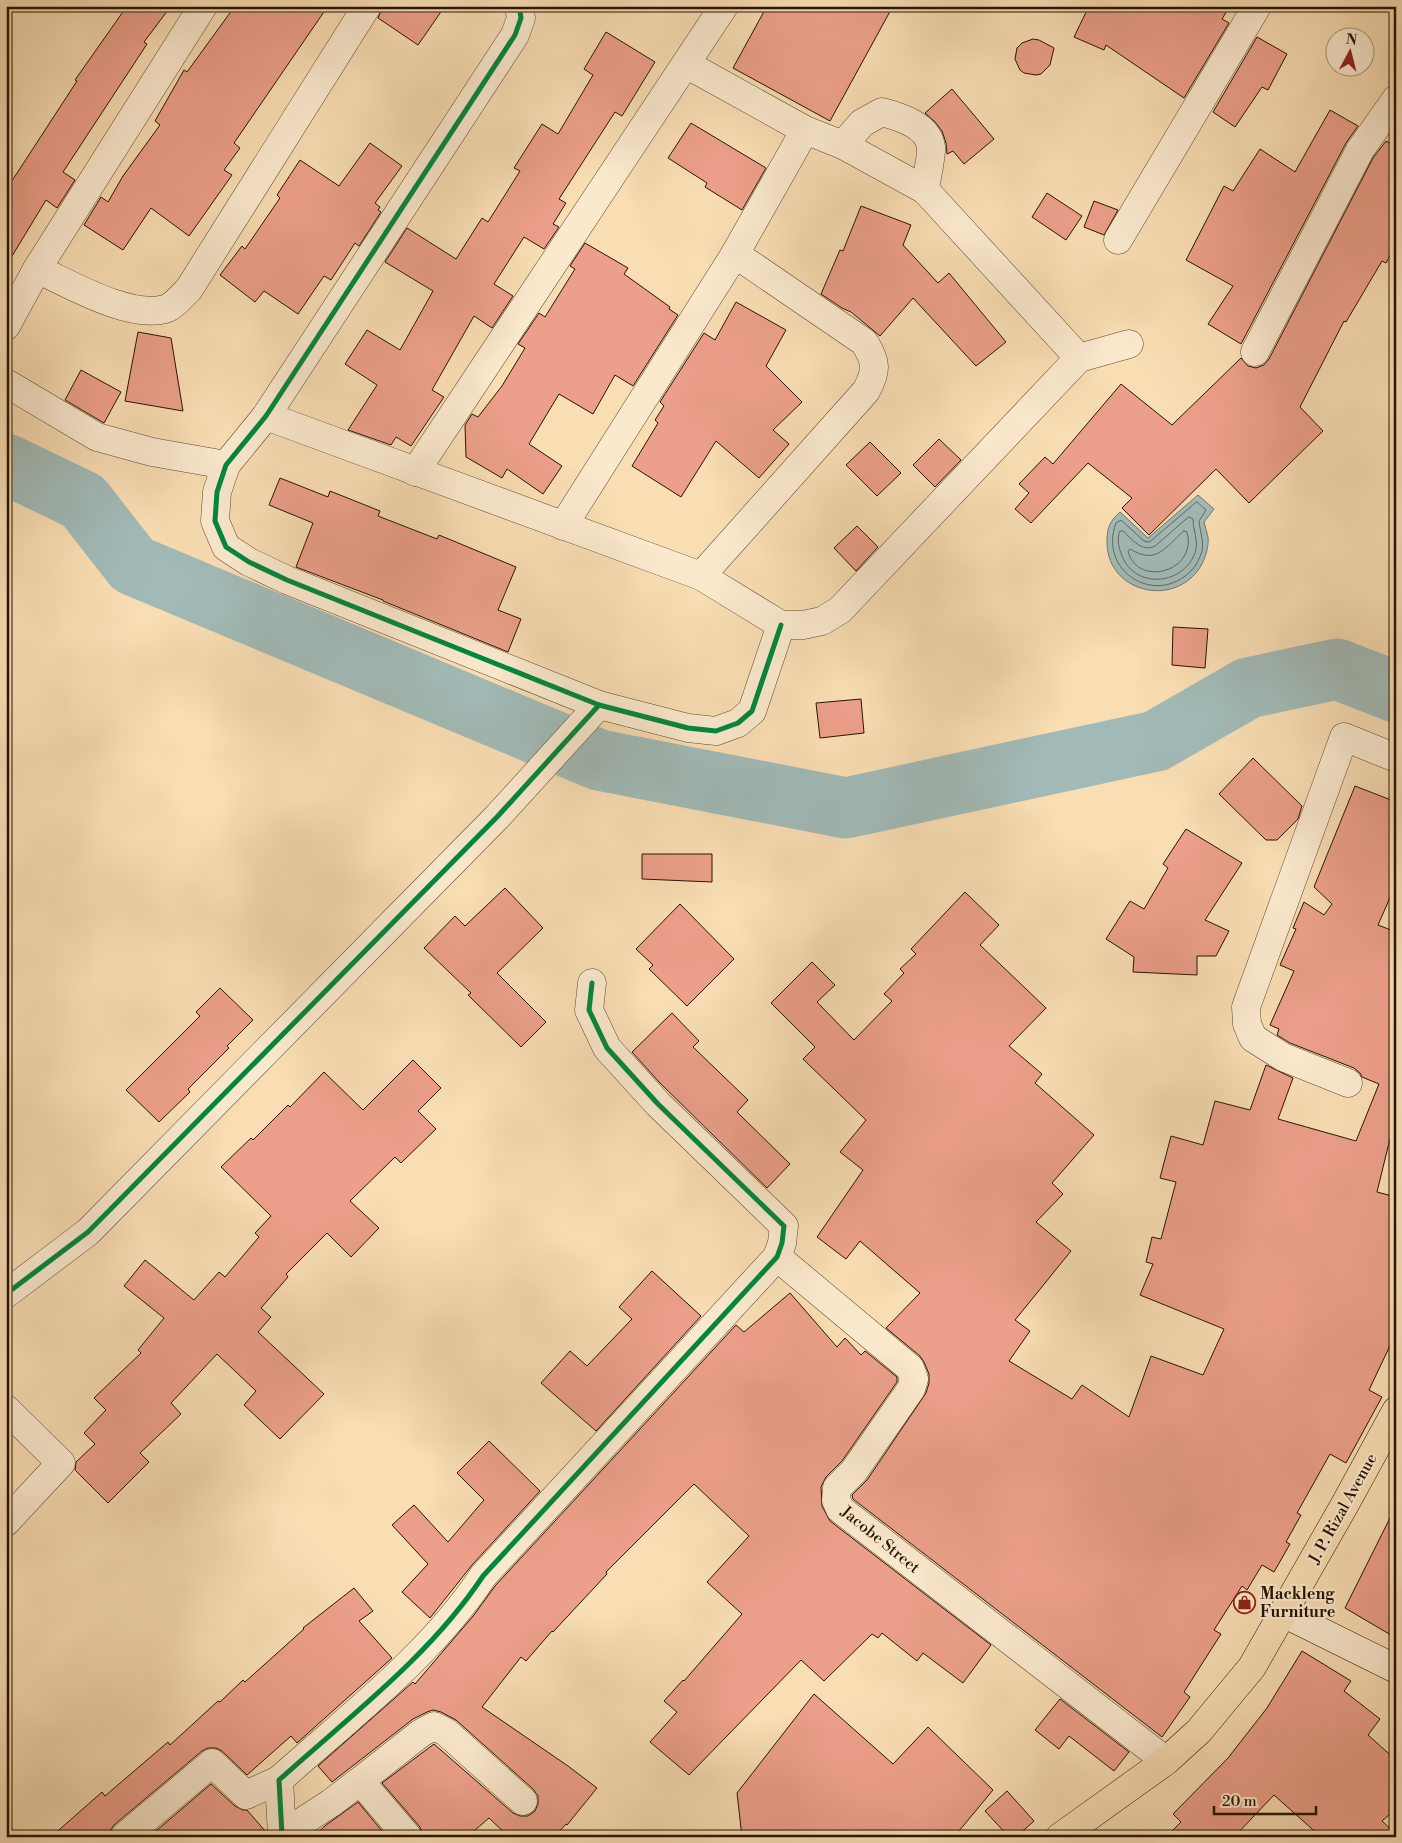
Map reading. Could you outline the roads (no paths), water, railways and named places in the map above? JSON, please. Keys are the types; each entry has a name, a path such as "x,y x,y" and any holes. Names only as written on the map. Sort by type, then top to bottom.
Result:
{"main road":[{"name":"J. P. Rizal Avenue","path":"1060,1837 1166,1761 1199,1731 1252,1667 1396,1411"}],"street":[{"path":"6,326 37,269 203,6"},
{"path":"37,269 114,304 144,312 167,309 189,289 367,6"},
{"path":"519,6 521,18 515,35 266,416 226,465 217,492 215,521 226,547 249,562 287,580 599,705 688,728 716,731 738,723 752,712 781,625"},
{"path":"415,472 724,6"},
{"path":"1118,240 1257,6"},
{"path":"686,64 804,130 843,145 925,190 1079,358"},
{"path":"1255,352 1360,150 1396,98"},
{"path":"843,145 862,123 882,112 904,118 922,129 931,146 925,190"},
{"path":"563,526 735,254 804,130"},
{"path":"701,576 866,391 874,375 872,355 864,342 735,254"},
{"path":"266,416 701,576 781,625 803,625 822,621 840,610 1079,358 1129,344"},
{"path":"6,383 97,436 152,452 226,465"},
{"path":"6,1294 88,1232 497,817 599,705"},
{"path":"1348,1083 1284,1057 1253,1038 1247,1024 1246,1007 1344,737 1396,758"},
{"path":"124,1837 212,1763 246,1795 279,1780 409,1664 469,1596 483,1576 777,1257 782,1243 784,1226 658,1104 608,1048 589,1010 592,983"},
{"name":"Jacobe Street","path":"777,1257 910,1368 914,1379 911,1389 854,1471 837,1488 836,1500 840,1509 1166,1761"},
{"path":"6,1409 62,1464 6,1522"},
{"path":"1283,1613 1396,1670"},
{"path":"282,1836 332,1802 420,1733 434,1726 446,1732 523,1801"},
{"path":"279,1780 282,1836"},
{"path":"360,1781 408,1837"}],"water":[{"path":"1198,495 1214,509 1204,522 1208,535 1208,547 1203,562 1192,577 1178,586 1163,590 1147,590 1132,584 1119,575 1110,561 1107,543 1109,526 1116,516 1120,512 1148,538"}],"waterway":[{"path":"6,464 83,501 133,565 599,760 846,808 1156,741 1248,688 1337,669 1396,692"}],"place":[{"name":"Mackleng Furniture","path":"1244,1602"}]}
